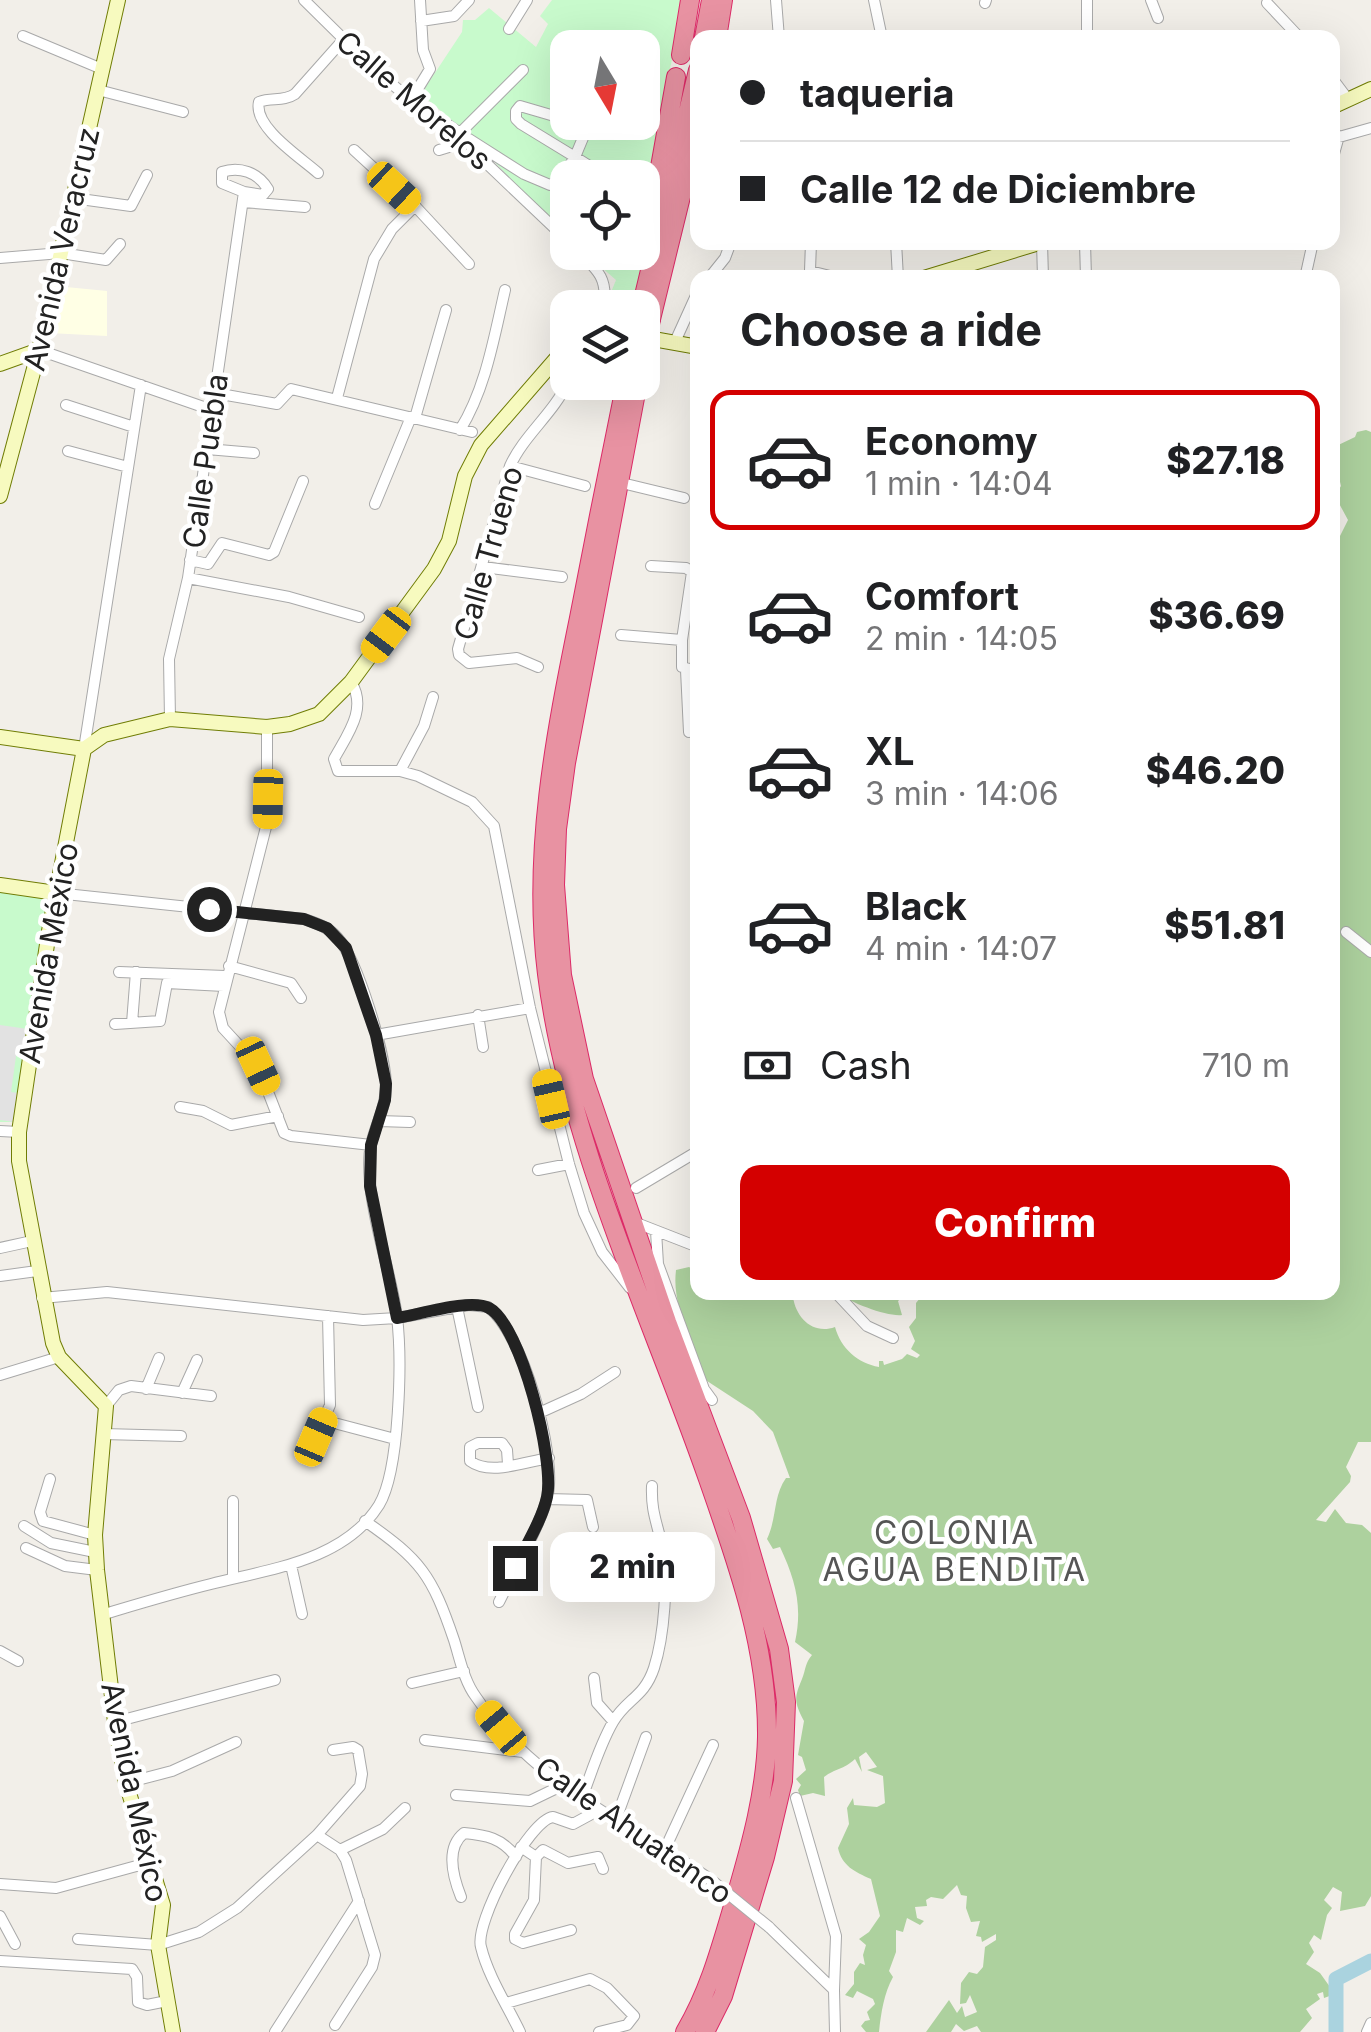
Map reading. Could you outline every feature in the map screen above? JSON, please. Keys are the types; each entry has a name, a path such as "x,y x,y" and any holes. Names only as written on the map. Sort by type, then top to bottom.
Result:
{"highway":[{"path":"680,55 690,0"},
{"path":"705,30 711,0"},
{"path":"718,30 723,0"},
{"path":"647,290 648,232 676,77"},
{"path":"647,282 690,103"},
{"path":"652,290 690,156"},
{"path":"622,400 550,766 542,899 547,977 570,1088 640,1300 693,1436 744,1585 766,1700 767,1740 751,1844 711,1978 685,2032"},
{"path":"635,400 566,763 557,828 555,885 562,975 584,1079 761,1579 786,1702 783,1780 765,1857 723,1996 705,2032"}],"main road":[{"name":"Avenida Veracruz","path":"0,496 39,350 118,0"},
{"path":"1340,102 1371,88"},
{"path":"972,270 1022,250"},
{"path":"660,341 690,347"},
{"path":"0,364 39,350"},
{"path":"0,737 84,749 104,736 170,719 267,726 290,724 319,714 350,682 434,569 449,541 470,464 550,366"},
{"name":"Avenida México","path":"84,749 56,892 19,1132 19,1161 42,1298 59,1358 106,1406 95,1535 96,1570 126,1783 163,1905 158,1946 173,2032"},
{"path":"0,885 56,892"}],"street":[{"name":"Calle Morelos","path":"304,0 411,100 460,133 486,164 550,224"},
{"path":"411,100 430,69 423,50 420,0"},
{"path":"421,21 454,16 469,0"},
{"path":"510,29 527,0"},
{"path":"776,0 778,30"},
{"path":"874,0 880,30"},
{"path":"1087,0 1087,30"},
{"path":"1151,0 1158,18"},
{"path":"1267,3 1292,30"},
{"path":"23,36 102,69"},
{"path":"318,173 261,122 257,110 259,102 288,99 302,89 343,40"},
{"path":"438,150 452,146 460,133 523,70"},
{"path":"1340,89 1347,98"},
{"path":"98,90 183,112"},
{"path":"550,115 520,106 516,119 582,160"},
{"path":"1340,136 1371,128"},
{"path":"460,133 518,170 550,185 560,180 582,140"},
{"path":"354,150 470,264"},
{"path":"73,198 132,206 147,175"},
{"name":"Calle Puebla","path":"170,719 169,659 188,578 243,197 305,207"},
{"path":"337,398 374,260 392,229 415,206"},
{"path":"0,258 61,253 106,260 120,244"},
{"path":"215,393 274,404 292,389 466,431 506,290"},
{"path":"674,344 690,308"},
{"path":"375,504 413,418 446,310"},
{"path":"39,350 212,410"},
{"name":"Avenida México","path":"84,749 141,385"},
{"name":"Calle Trueno","path":"538,666 517,658 475,664 459,655 510,466 559,400"},
{"path":"66,404 134,426"},
{"path":"207,450 254,454"},
{"path":"68,451 128,467"},
{"path":"510,466 585,486"},
{"path":"190,560 208,564 222,542 264,554 274,552 303,482"},
{"path":"626,484 684,498"},
{"path":"651,566 690,571"},
{"path":"482,567 562,577"},
{"path":"188,578 289,597 359,617"},
{"path":"690,586 682,640 682,667 690,670"},
{"path":"621,635 682,640"},
{"path":"350,682 358,704 354,722 334,759 335,767 348,774 400,772 430,780 486,814 494,826 530,1008 568,1164 598,1210 602,1252 640,1300"},
{"path":"400,772 424,726 433,697"},
{"path":"689,732 690,712"},
{"path":"267,726 267,824 218,1012 223,1028 258,1066 282,1130 291,1136 371,1145"},
{"path":"56,892 304,919 335,934 353,964 376,1035 386,1084 380,1121 371,1145 370,1186 397,1318 395,1438 385,1491 366,1521 351,1535 291,1566 102,1614"},
{"path":"1346,932 1371,952"},
{"path":"119,972 291,983 301,998"},
{"path":"132,1023 136,972"},
{"path":"115,1024 155,1023 162,1018 167,983 226,976"},
{"path":"376,1035 530,1008"},
{"path":"478,1015 484,1047"},
{"path":"180,1107 203,1111 231,1125 278,1116"},
{"path":"380,1121 410,1122"},
{"path":"0,1131 19,1132"},
{"path":"636,1188 690,1156"},
{"path":"538,1170 568,1164"},
{"path":"638,1224 690,1244"},
{"path":"656,1231 658,1264 704,1389 712,1400"},
{"path":"0,1248 32,1241"},
{"path":"0,1276 37,1270"},
{"path":"42,1298 107,1292 363,1320 479,1305 496,1313 505,1324 539,1413 549,1458 547,1499 499,1602"},
{"path":"843,1300 867,1326 893,1338"},
{"path":"456,1308 478,1407"},
{"path":"316,1437 330,1404 328,1316"},
{"path":"0,1375 59,1358"},
{"path":"146,1389 158,1358"},
{"path":"182,1393 197,1360"},
{"path":"539,1413 581,1394 615,1372"},
{"path":"106,1406 125,1386 211,1396"},
{"path":"338,1424 395,1438"},
{"path":"103,1434 181,1436"},
{"path":"508,1464 549,1458"},
{"path":"50,1479 40,1512 43,1521 95,1535"},
{"path":"581,1800 613,1722 625,1706 639,1697 648,1682 660,1637 663,1561 662,1545 652,1520 652,1486"},
{"path":"547,1499 588,1500 593,1527"},
{"path":"232,1578 233,1501"},
{"name":"Calle Ahuatenco","path":"366,1521 413,1556 426,1574 476,1698 524,1752 560,1786 710,1878 834,1990"},
{"path":"24,1526 51,1543 95,1552"},
{"path":"26,1548 65,1566 96,1570"},
{"path":"291,1566 302,1614"},
{"path":"0,1651 18,1661"},
{"path":"412,1684 464,1671"},
{"path":"594,1678 597,1703 613,1722"},
{"path":"115,1722 274,1680"},
{"path":"615,1822 646,1737"},
{"path":"425,1740 524,1752"},
{"path":"126,1783 172,1771 236,1742"},
{"path":"665,1849 714,1745"},
{"path":"78,1939 158,1946 199,1932 237,1908 317,1834 360,1786 356,1748 333,1750"},
{"path":"456,1795 530,1801 560,1786"},
{"path":"796,1798 836,1936 835,2032"},
{"path":"340,1850 383,1830 406,1808"},
{"path":"520,2032 480,1939 494,1900 519,1852 548,1816 573,1824 597,1810"},
{"path":"461,1897 452,1859 453,1847 464,1833 488,1836 536,1857"},
{"path":"317,1834 340,1850 375,1955 372,1967 334,2025"},
{"path":"570,1930 523,1942 515,1939 534,1900 536,1857 543,1850 568,1863 598,1857 603,1869"},
{"path":"0,1884 56,1888 152,1862"},
{"path":"275,2032 359,1901"},
{"path":"0,1916 14,1944"},
{"path":"0,1961 132,1969 136,1973 138,2002 147,2005 168,2001"},
{"path":"506,2004 590,1978 607,1988 634,2016 627,2025 598,2032"},
{"path":"1367,2032 1371,2022"}],"shaded area":[{"path":"66,287 107,291 107,336 49,333"},
{"path":"0,1025 28,1029 25,1050 17,1049 11,1092 18,1093 14,1122 0,1120"}],"green space":[{"path":"552,0 683,0 660,117 660,30 550,30 550,140 657,140 655,160 550,160 550,219 462,129 421,94 462,32 463,20 475,20 489,8 536,47 548,24 540,16"},
{"path":"605,270 643,270 639,290 612,290 616,280"},
{"path":"1357,432 1371,432 1371,1442 1358,1442 1346,1467 1350,1482 1316,1520 1326,1522 1335,1509 1346,1523 1362,1525 1371,1533 1371,1896 1365,1906 1340,1911 1342,1892 1333,1887 1324,1900 1332,1908 1321,1940 1314,1935 1309,1943 1314,1952 1306,1964 1320,1973 1335,1994 1324,1998 1323,1992 1317,1994 1320,1999 1306,2009 1312,2018 1300,2032 981,2032 977,2026 964,2031 956,2024 951,2032 926,2032 949,2000 957,2013 962,2006 965,2017 977,2012 970,1995 966,2003 960,2004 961,1983 969,1972 977,1974 983,1967 985,1947 996,1940 996,1934 982,1942 976,1936 980,1921 971,1922 967,1896 961,1895 957,1885 943,1899 931,1897 926,1900 927,1906 915,1907 917,1918 924,1921 920,1925 907,1918 903,1932 896,1930 896,1952 889,1971 893,1977 885,1996 879,2032 866,2032 861,2026 870,2020 867,2012 875,2004 873,1999 857,1991 853,1998 845,1995 854,1984 854,1972 860,1963 865,1965 866,1945 859,1939 880,1916 871,1879 846,1864 838,1848 849,1824 847,1808 853,1798 854,1805 877,1807 885,1803 883,1776 867,1770 877,1767 866,1752 859,1757 862,1772 855,1759 824,1777 825,1796 800,1796 801,1785 796,1779 806,1770 798,1755 804,1721 796,1696 812,1655 795,1642 798,1605 793,1582 780,1547 773,1549 767,1539 779,1492 786,1478 790,1478 773,1432 753,1411 704,1379 677,1299 676,1270 690,1268 690,1300 794,1300 807,1323 820,1329 835,1327 851,1354 879,1367 879,1361 884,1365 907,1354 917,1358 920,1355 911,1349 915,1341 909,1327 916,1318 918,1300 1340,1300 1340,536 1348,520 1340,505 1340,444"},
{"path":"0,885 56,893 15,1122 0,1122"},
{"path":"899,1300 902,1315 870,1308 852,1301"}],"waterway":[{"path":"1336,2032 1336,1979 1371,1961"}],"district":[{"name":"COLONIA AGUA BENDITA","path":"955,1550"}],"route":[{"path":"209,909 304,919 327,928 346,948 376,1035 386,1084 369,1167 377,1228 397,1318 468,1305 488,1307 505,1324 539,1413 549,1458 547,1499 515,1568"}]}
